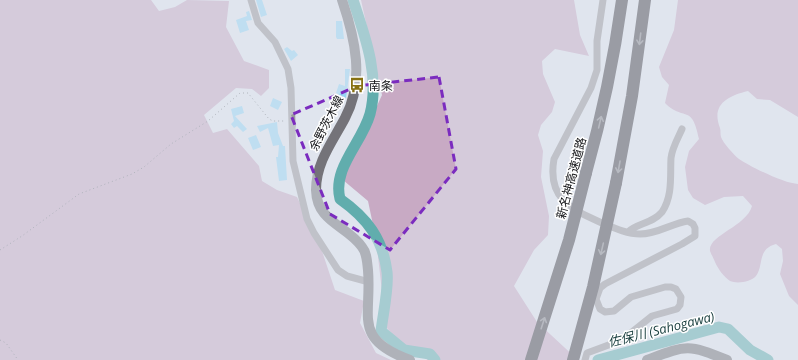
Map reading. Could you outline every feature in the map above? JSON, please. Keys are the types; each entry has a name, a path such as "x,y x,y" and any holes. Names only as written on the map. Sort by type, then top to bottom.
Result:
{"highway":[{"name":"新名神高速道路","path":"531,360 569,240 599,126 617,38 621,0"},
{"path":"573,360 594,287 616,183 632,96 646,0"}],"main road":[{"name":"余野茨木線","path":"342,0 356,62 357,85 346,118 327,147 320,164 316,191 319,204 326,216 354,238 363,248 367,260 369,282 367,322 371,332 378,342 387,350 410,360"},
{"path":"647,360 686,347 698,348 727,360"}],"street":[{"path":"251,0 258,23 275,42 288,69 291,88 293,161 307,218 314,233 338,270 347,276 369,282"},
{"path":"585,358 591,350 622,340 652,316 677,309 680,305 680,292 671,287 665,287 631,297 614,311 605,312 600,309 596,299 600,288 605,284 682,244 695,236 696,232 693,224 688,221 654,233 628,232 572,209 559,197 553,178 554,163 558,150 588,94 597,70 598,41 603,0"},
{"path":"628,232 635,227 652,220 662,212 667,201 671,177 671,157 682,129"}],"path":[{"path":"0,250 22,236 79,194 132,174 144,167 171,144 208,121 240,93 248,93 269,119 280,122 292,120"},
{"path":"0,340 6,343 18,360"}],"highlighted area":[{"path":"439,77 456,169 390,250 330,214 291,115 357,86"}],"shaded area":[{"path":"0,0 151,0 159,11 175,7 187,0 229,1 226,27 244,61 269,70 269,88 261,96 252,89 236,88 204,115 213,133 227,129 259,166 262,181 277,190 297,197 320,245 335,290 364,301 360,323 376,353 391,360 0,360"},
{"path":"361,0 574,0 580,35 589,56 555,49 542,61 543,74 555,102 552,112 541,125 538,135 543,151 541,177 549,216 548,235 534,250 514,286 537,322 578,360 428,360 404,347 386,327 376,239 368,201 343,180 382,95"},
{"path":"678,0 798,0 798,117 770,100 757,99 748,91 740,93 723,103 719,108 718,120 722,140 739,159 767,174 798,184 798,305 789,296 780,274 783,261 782,249 776,244 770,246 763,253 756,276 751,280 744,282 730,281 723,275 710,252 711,245 715,240 743,220 752,206 743,196 724,197 705,205 693,198 688,190 685,167 689,151 699,139 696,128 690,117 677,112 665,103 669,85 662,77 659,67 674,30"}],"building":[{"path":"256,0 262,0 267,15 261,17"},
{"path":"249,11 252,20 246,21 249,30 240,33 236,20 247,16 246,12"},
{"path":"336,21 342,21 344,39 337,39 336,37"},
{"path":"287,47 292,51 294,50 298,55 291,61 284,49"},
{"path":"345,69 350,69 346,98 336,93 339,84 345,86"},
{"path":"273,98 282,102 278,110 270,106"},
{"path":"242,106 244,113 235,116 247,129 243,132 237,126 234,128 231,124 234,121 231,109"},
{"path":"277,122 278,133 283,146 285,146 287,180 279,181 276,157 278,157 279,145 273,146 268,128 260,132 257,126"},
{"path":"256,135 261,147 253,150 248,138"}],"waterway":[{"name":"佐保川 (Sahogawa)","path":"353,0 370,56 373,100 366,125 349,156 340,177 340,199 350,206 366,222 382,249 387,272 387,293 381,331 404,350 430,354 435,360"},
{"name":"佐保川 (Sahogawa)","path":"598,360 719,327 728,329 750,350 768,360"}],"place":[{"name":"南条","path":"357,85"}]}
